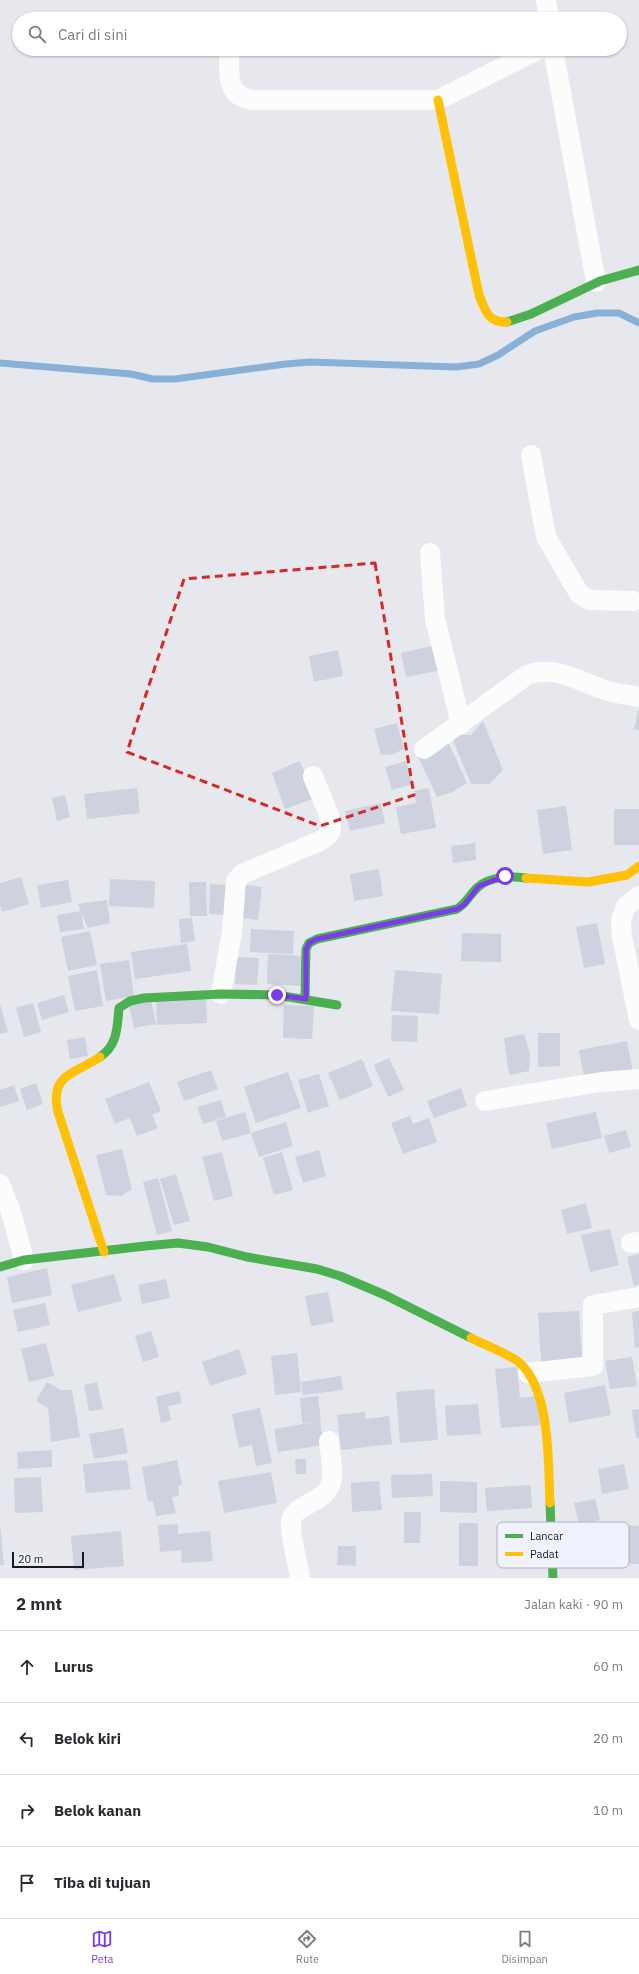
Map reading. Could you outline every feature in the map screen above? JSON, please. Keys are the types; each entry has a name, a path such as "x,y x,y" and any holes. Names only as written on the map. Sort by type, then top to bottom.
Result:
{"street":[{"path":"546,0 548,12"},
{"path":"229,56 231,85 234,93 247,99 438,100 525,56"},
{"path":"554,56 596,282"},
{"path":"438,100 479,295 490,318 497,322 507,324 530,315 596,282 639,270"},
{"path":"531,455 546,537 580,595 590,600 637,603"},
{"path":"430,553 435,619 461,724"},
{"path":"424,749 461,724 527,675 536,672 550,671 565,674 609,691 639,697"},
{"path":"221,994 232,932 236,881 242,874 320,841 329,834 331,830 328,815 313,776"},
{"path":"306,999 306,950 309,943 317,939 457,909 464,905 479,886 505,876 588,882 627,875 639,866"},
{"path":"639,896 626,906 621,920 622,936 639,1020"},
{"path":"104,1252 58,1112 55,1096 59,1085 71,1074 98,1058 110,1048 117,1035 120,1008 130,1002 144,998 221,994 277,995 337,1005"},
{"path":"485,1101 601,1082 639,1079"},
{"path":"0,1184 11,1212 24,1260"},
{"path":"0,1267 24,1260 178,1244 208,1247 317,1269 340,1276 385,1295 470,1336 519,1362 528,1373 543,1408 546,1423 550,1522"},
{"path":"528,1373 593,1366 593,1304 639,1297"},
{"path":"300,1578 290,1522 294,1514 303,1506 315,1502 325,1494 332,1479 329,1440"},
{"path":"553,1568 553,1578"}],"highlighted area":[{"path":"375,563 414,795 320,826 127,752 184,579"}],"building":[{"path":"436,645 442,670 406,677 401,653"},
{"path":"338,650 343,676 314,682 309,656"},
{"path":"639,710 639,730 634,729"},
{"path":"483,721 503,770 489,784 471,784 451,735 471,735"},
{"path":"397,723 404,749 393,754 381,755 374,729"},
{"path":"448,742 467,783 452,792 437,797 418,756"},
{"path":"299,761 318,797 285,809 272,773"},
{"path":"406,761 413,784 392,790 385,767"},
{"path":"137,788 140,813 87,819 84,794"},
{"path":"429,788 436,828 401,834 396,807 416,803 414,791"},
{"path":"65,795 70,817 57,821 52,798"},
{"path":"381,803 385,823 350,831 345,811"},
{"path":"566,806 572,850 543,854 537,810"},
{"path":"614,809 639,809 639,845 614,845"},
{"path":"475,843 476,860 453,863 451,846"},
{"path":"379,869 383,896 354,901 350,874"},
{"path":"21,877 29,904 2,912 0,905 0,883"},
{"path":"110,879 155,881 154,908 109,906"},
{"path":"68,880 72,902 41,908 37,885"},
{"path":"189,882 206,882 207,916 190,916"},
{"path":"210,884 231,885 231,915 209,914"},
{"path":"238,884 262,887 258,920 234,917"},
{"path":"107,900 110,923 88,928 78,904"},
{"path":"81,911 84,929 60,932 57,915"},
{"path":"192,918 195,941 181,943 179,919"},
{"path":"597,923 605,964 584,968 576,927"},
{"path":"251,929 294,931 293,954 250,952"},
{"path":"90,931 97,965 68,971 61,937"},
{"path":"462,933 501,934 501,962 461,961"},
{"path":"187,944 191,971 135,979 131,952"},
{"path":"268,954 304,956 302,986 267,984"},
{"path":"236,957 259,958 257,985 235,984"},
{"path":"129,960 134,996 106,1001 100,964"},
{"path":"97,970 103,1006 75,1011 68,976"},
{"path":"395,970 442,974 439,1014 391,1011"},
{"path":"64,995 69,1012 42,1020 37,1003"},
{"path":"206,997 207,1023 157,1025 156,998"},
{"path":"151,1000 156,1024 134,1028 129,1005"},
{"path":"33,1003 41,1032 24,1037 16,1008"},
{"path":"0,1004 8,1032 0,1034"},
{"path":"284,1005 314,1006 312,1039 283,1038"},
{"path":"392,1015 418,1016 417,1042 391,1041"},
{"path":"538,1033 560,1033 560,1066 538,1067"},
{"path":"524,1034 530,1054 529,1071 509,1075 504,1038"},
{"path":"85,1037 88,1056 70,1059 67,1040"},
{"path":"627,1041 633,1073 585,1082 579,1050"},
{"path":"389,1058 404,1090 388,1097 374,1065"},
{"path":"362,1059 373,1086 340,1100 328,1073"},
{"path":"211,1070 218,1089 184,1101 177,1082"},
{"path":"288,1072 301,1108 256,1123 244,1087"},
{"path":"319,1074 329,1106 308,1113 298,1080"},
{"path":"149,1082 161,1111 152,1115 158,1128 137,1136 130,1118 115,1124 105,1099"},
{"path":"36,1083 43,1104 27,1110 20,1089"},
{"path":"14,1085 19,1101 0,1107 0,1090"},
{"path":"461,1088 467,1106 434,1118 427,1101"},
{"path":"221,1100 226,1117 203,1124 197,1107"},
{"path":"245,1112 251,1133 222,1141 216,1121"},
{"path":"596,1112 602,1138 552,1149 546,1123"},
{"path":"410,1116 413,1124 429,1118 437,1142 403,1154 391,1123"},
{"path":"286,1122 293,1146 259,1157 251,1133"},
{"path":"626,1130 631,1147 609,1153 604,1136"},
{"path":"122,1149 132,1189 121,1196 106,1195 96,1155"},
{"path":"319,1150 326,1176 303,1183 295,1157"},
{"path":"222,1152 233,1196 214,1201 202,1157"},
{"path":"282,1152 293,1190 274,1195 263,1158"},
{"path":"176,1174 190,1221 174,1225 160,1179"},
{"path":"158,1178 172,1231 157,1235 143,1182"},
{"path":"586,1203 592,1228 567,1234 561,1210"},
{"path":"610,1229 619,1265 590,1272 581,1235"},
{"path":"639,1254 639,1284 634,1286 627,1257"},
{"path":"47,1268 52,1295 12,1303 7,1277"},
{"path":"114,1274 122,1301 78,1312 71,1285"},
{"path":"166,1279 170,1298 142,1304 138,1285"},
{"path":"328,1292 334,1322 311,1326 305,1296"},
{"path":"45,1303 50,1325 18,1332 13,1310"},
{"path":"579,1311 582,1360 541,1362 538,1313"},
{"path":"639,1311 639,1347 635,1348 632,1312"},
{"path":"151,1331 159,1357 143,1362 135,1336"},
{"path":"46,1343 54,1376 29,1382 21,1349"},
{"path":"239,1349 247,1374 210,1386 202,1362"},
{"path":"297,1353 301,1392 275,1395 271,1356"},
{"path":"632,1357 637,1386 610,1389 605,1361"},
{"path":"517,1367 520,1398 538,1396 540,1425 501,1428 495,1369"},
{"path":"341,1376 343,1390 303,1395 301,1382"},
{"path":"47,1382 61,1390 72,1390 80,1437 51,1442 48,1408 36,1401"},
{"path":"97,1382 103,1409 89,1411 84,1385"},
{"path":"605,1385 611,1415 569,1423 564,1393"},
{"path":"434,1389 438,1440 400,1443 396,1392"},
{"path":"179,1391 182,1403 168,1406 171,1420 161,1423 156,1397"},
{"path":"318,1396 321,1421 302,1423 300,1398"},
{"path":"478,1404 481,1434 447,1436 445,1406"},
{"path":"260,1408 272,1463 256,1466 252,1445 239,1448 232,1414"},
{"path":"639,1409 639,1438 636,1438 632,1410"},
{"path":"365,1412 366,1419 389,1416 392,1444 341,1450 337,1415"},
{"path":"320,1421 324,1445 278,1452 274,1429"},
{"path":"123,1428 128,1453 94,1459 89,1434"},
{"path":"52,1450 52,1467 18,1469 17,1452"},
{"path":"295,1459 306,1459 306,1474 296,1474"},
{"path":"127,1460 131,1489 86,1493 83,1464"},
{"path":"177,1460 182,1485 178,1486 179,1496 172,1497 176,1513 156,1516 153,1501 148,1502 142,1467"},
{"path":"624,1464 629,1489 602,1494 598,1469"},
{"path":"271,1472 277,1503 224,1513 218,1481"},
{"path":"432,1474 433,1496 392,1498 391,1475"},
{"path":"41,1477 43,1512 15,1513 14,1478"},
{"path":"379,1481 382,1510 352,1512 351,1483"},
{"path":"440,1481 477,1482 477,1513 440,1512"},
{"path":"531,1485 532,1508 487,1511 485,1488"},
{"path":"595,1499 600,1520 579,1522 574,1503"},
{"path":"404,1512 421,1512 420,1543 404,1543"},
{"path":"459,1523 478,1523 478,1566 459,1566"},
{"path":"178,1524 178,1534 210,1531 213,1561 182,1563 181,1550 160,1552 158,1525"},
{"path":"629,1525 639,1526 639,1564 629,1563"},
{"path":"0,1526 4,1565 0,1565"},
{"path":"121,1531 124,1566 74,1570 71,1536"},
{"path":"338,1546 356,1546 356,1566 337,1565"}],"waterway":[{"path":"0,363 131,374 153,379 175,379 310,362 456,367 479,364 498,355 535,331 574,317 597,313 619,313 639,323"}],"traffic: fast":[{"path":"507,322 531,314 600,281 639,270"},
{"path":"305,999 306,949 309,943 317,939 457,909 483,883 508,877 526,878"},
{"path":"100,1057 110,1047 116,1035 119,1008 130,1001 144,998 221,994 277,995 337,1005"},
{"path":"0,1267 24,1260 145,1246 178,1243 208,1247 247,1257 317,1269 340,1276 385,1295 471,1338"},
{"path":"550,1503 551,1522"},
{"path":"553,1568 553,1578"}],"traffic: slow":[{"path":"438,100 479,295 485,310 491,318 501,322 507,322"},
{"path":"526,878 588,882 627,875 639,866"},
{"path":"100,1057 66,1077 61,1082 57,1090 56,1099 58,1112 104,1252"},
{"path":"471,1338 516,1360 530,1376 543,1409 548,1449 550,1503"}],"route":[{"path":"277,995 306,999 306,950 309,943 317,939 457,909 464,905 479,886 505,876"}]}
